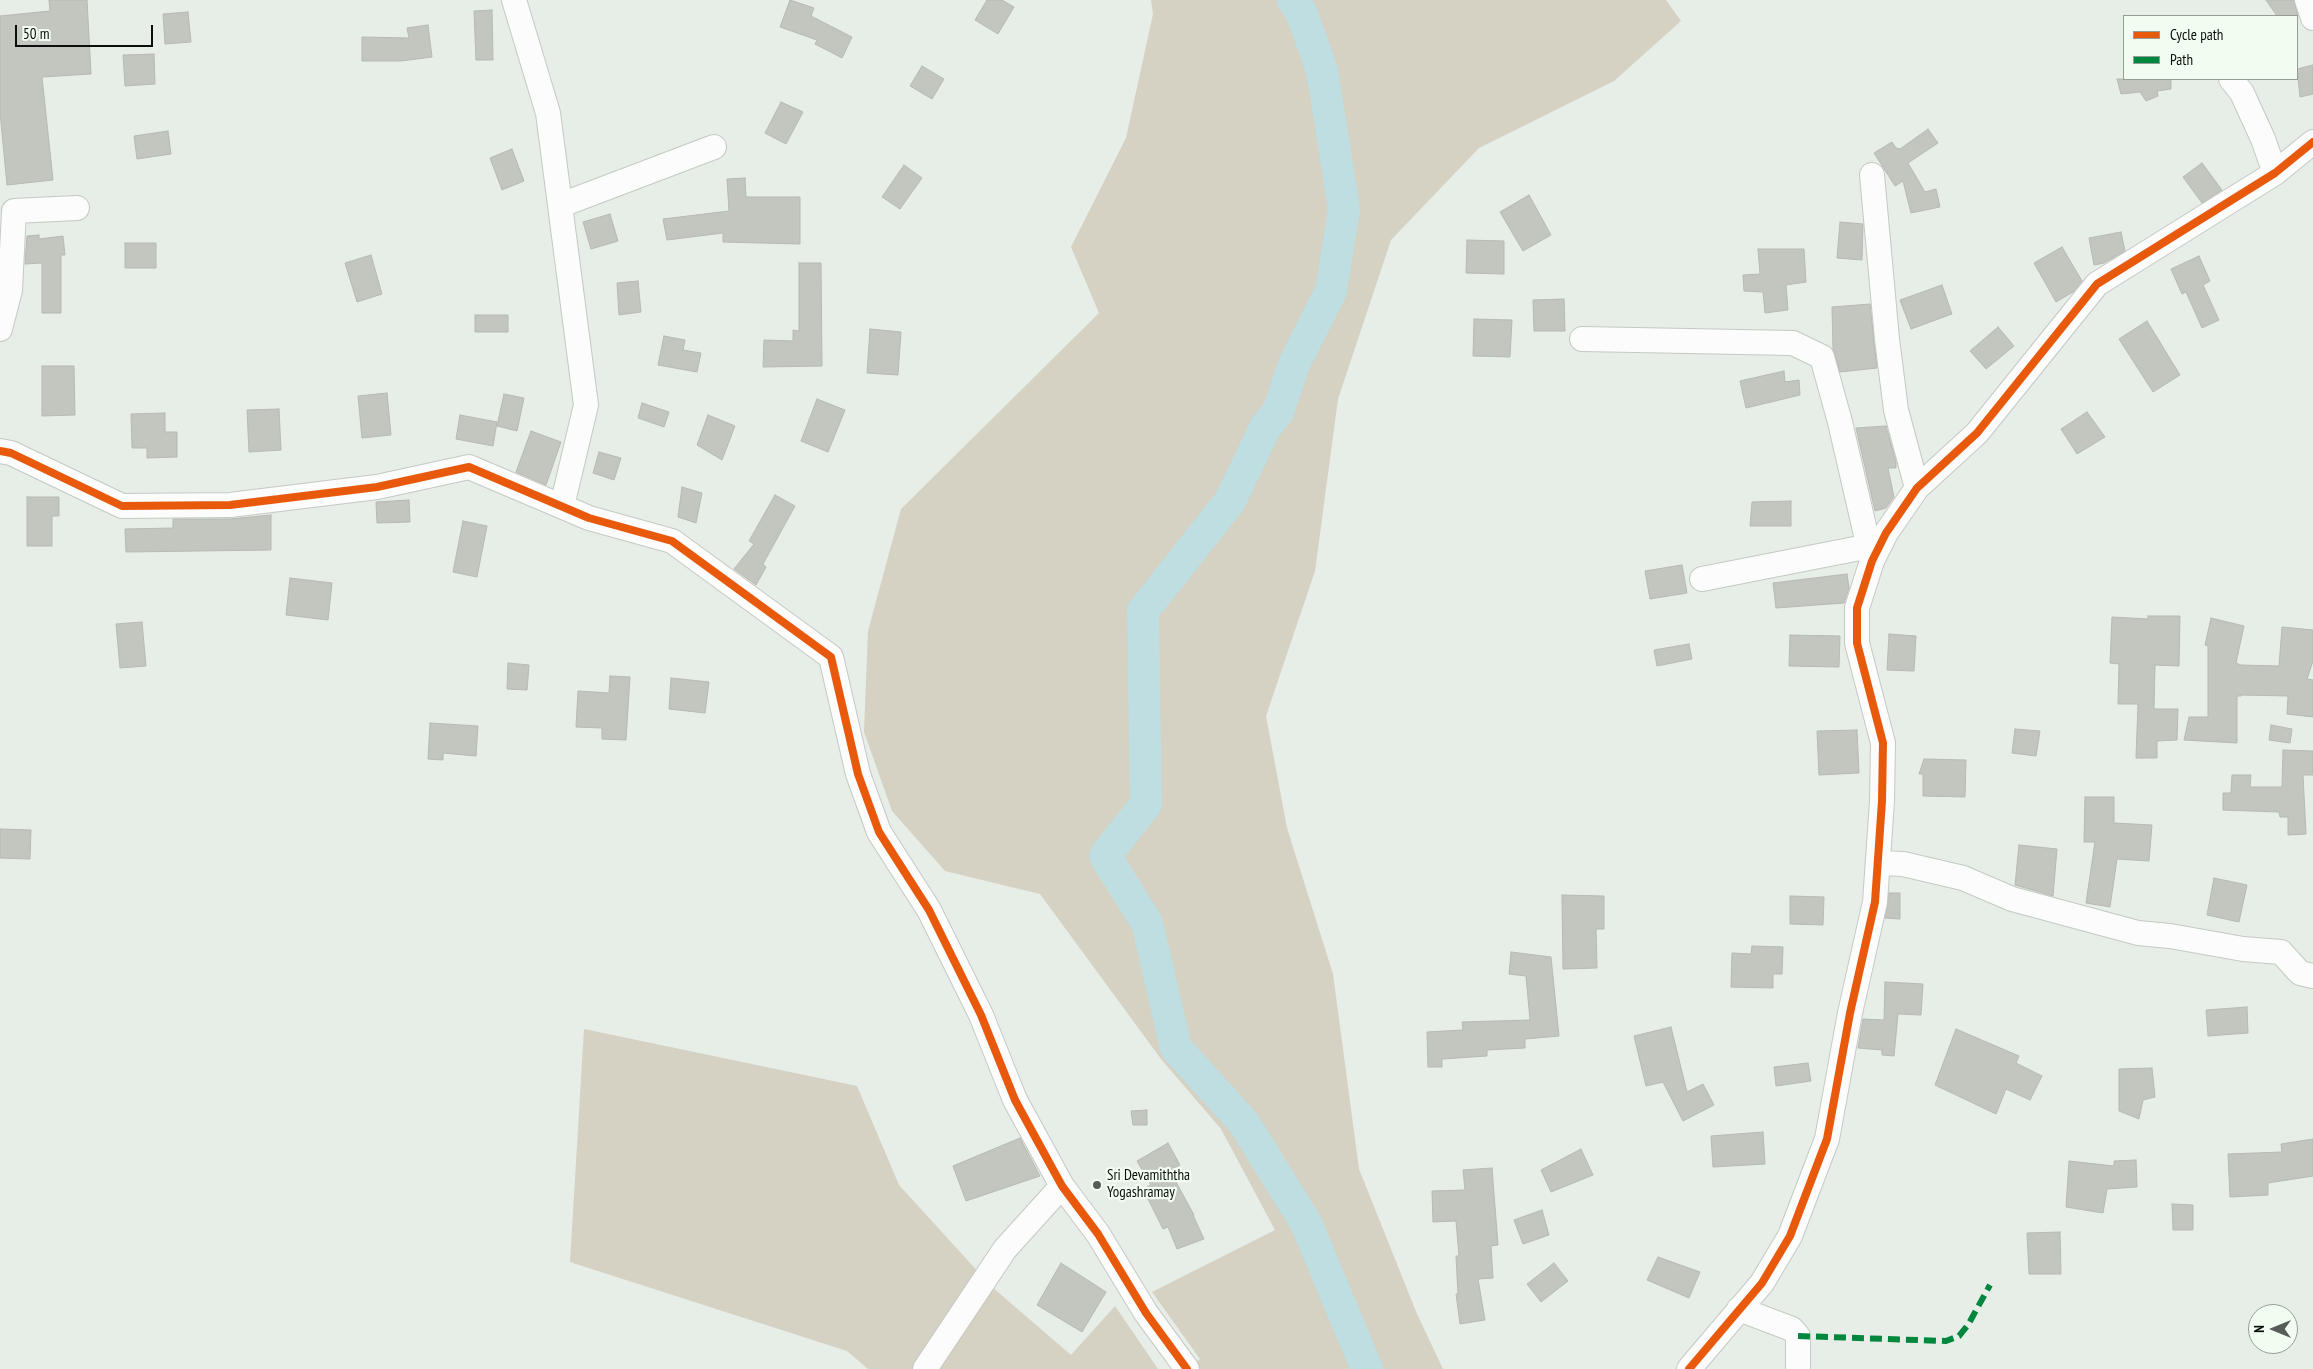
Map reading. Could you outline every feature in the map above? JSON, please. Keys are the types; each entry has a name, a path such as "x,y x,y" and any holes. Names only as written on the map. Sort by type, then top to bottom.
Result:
{"street":[{"path":"514,0 548,113 586,405 562,506"},
{"path":"2307,0 2313,18"},
{"path":"2232,80 2242,93 2249,108 2263,139 2274,173"},
{"path":"1689,1369 1762,1283 1790,1236 1827,1139 1850,1014 1875,902 1878,863 1883,744 1858,643 1858,608 1871,553 1917,488 1977,433 2097,284 2274,173 2313,142"},
{"path":"560,206 714,147"},
{"path":"1872,176 1887,338 1896,410 1917,488"},
{"path":"0,329 10,290 14,211 77,208"},
{"path":"1582,339 1793,343 1822,357 1871,553"},
{"path":"0,451 11,453 122,506 230,505 377,487 469,467 589,518 672,541 831,657 858,774 879,832 929,910 981,1015 1015,1100 1062,1186 1098,1234 1146,1313 1187,1369"},
{"path":"1702,579 1871,553"},
{"path":"1878,863 1903,864 1963,878 2012,899 2138,933 2170,936 2243,949 2281,952 2300,973 2313,976"},
{"path":"925,1369 1005,1249 1062,1186"},
{"path":"1739,1309 1792,1329 1798,1336 1798,1369"}],"shaded area":[{"path":"1151,0 1666,0 1681,21 1614,81 1479,148 1391,240 1338,399 1315,571 1266,716 1287,828 1333,974 1359,1169 1417,1314 1443,1369 1189,1369 1200,1359 1152,1292 1275,1230 1221,1129 1161,1059 1040,894 945,871 892,811 864,732 868,631 901,509 1099,313 1071,247 1126,138 1153,14"},
{"path":"584,1029 857,1086 899,1185 992,1287 1071,1355 1115,1306 1158,1369 868,1369 847,1351 570,1262"}],"building":[{"path":"49,0 87,0 91,74 42,77 53,180 7,185 0,112 0,16 50,11"},
{"path":"790,0 814,8 811,16 852,37 842,58 815,44 817,40 780,27"},
{"path":"987,0 1002,0 1014,7 998,34 975,20"},
{"path":"2266,0 2294,0 2298,15 2276,15"},
{"path":"492,10 493,60 476,60 474,11"},
{"path":"188,12 191,42 165,44 163,14"},
{"path":"428,25 432,57 401,61 362,61 362,37 409,38 407,28"},
{"path":"154,54 155,84 125,86 123,55"},
{"path":"2313,65 2313,94 2300,97 2298,69"},
{"path":"922,66 944,79 932,99 910,86"},
{"path":"2117,79 2171,80 2171,89 2157,91 2158,96 2146,101 2140,92 2121,94"},
{"path":"781,102 803,112 786,144 765,133"},
{"path":"1928,129 1938,143 1908,163 1925,192 1936,189 1940,207 1911,213 1903,181 1895,186 1874,153 1892,142 1896,148 1900,149"},
{"path":"168,131 171,154 137,159 134,136"},
{"path":"512,149 524,181 502,190 490,158"},
{"path":"2202,163 2222,190 2202,203 2183,177"},
{"path":"904,165 922,178 900,209 882,197"},
{"path":"745,178 746,197 800,197 800,244 723,242 723,233 667,240 663,219 729,211 727,179"},
{"path":"1529,195 1551,235 1523,251 1500,212"},
{"path":"610,214 618,241 591,249 583,222"},
{"path":"1840,222 1863,224 1862,260 1837,258"},
{"path":"2121,232 2125,251 2104,263 2094,265 2089,238"},
{"path":"39,235 39,239 63,236 65,255 61,255 61,313 42,313 42,263 25,264 27,236"},
{"path":"1467,240 1504,241 1504,274 1466,273"},
{"path":"125,243 156,243 156,268 125,268"},
{"path":"2062,247 2082,281 2073,292 2056,302 2034,263"},
{"path":"1758,249 1804,249 1806,282 1786,285 1788,310 1765,313 1763,292 1744,291 1743,275 1760,274"},
{"path":"371,255 382,294 357,302 345,263"},
{"path":"2199,256 2210,281 2203,285 2219,320 2202,328 2186,292 2182,294 2171,269"},
{"path":"799,263 821,263 822,366 763,367 764,340 793,341 793,330 799,331"},
{"path":"638,281 641,312 619,315 617,283"},
{"path":"1942,285 1952,314 1911,329 1900,300"},
{"path":"1564,299 1565,331 1534,331 1533,300"},
{"path":"1870,304 1877,368 1840,372 1833,349 1832,307"},
{"path":"475,315 508,315 508,332 475,332"},
{"path":"1474,319 1512,320 1510,357 1473,356"},
{"path":"2147,321 2180,375 2153,392 2119,339"},
{"path":"1998,327 2014,346 1986,369 1970,351"},
{"path":"870,329 901,332 898,375 867,373"},
{"path":"664,336 685,340 683,350 701,353 697,372 658,365"},
{"path":"42,366 74,366 75,415 42,416"},
{"path":"1784,371 1785,382 1799,380 1800,395 1746,408 1740,381"},
{"path":"387,393 391,435 362,438 358,396"},
{"path":"504,394 524,398 517,431 497,426"},
{"path":"817,399 845,410 828,452 801,441"},
{"path":"642,403 669,412 664,427 638,418"},
{"path":"279,409 281,450 249,452 247,410"},
{"path":"2087,412 2105,437 2077,454 2061,429"},
{"path":"165,413 165,432 177,432 177,457 147,458 147,448 132,448 131,414"},
{"path":"460,415 497,422 493,446 456,439"},
{"path":"708,415 735,426 722,460 697,445"},
{"path":"1886,426 1896,462 1896,468 1888,468 1894,497 1886,508 1875,511 1856,428"},
{"path":"531,431 561,442 546,485 516,472"},
{"path":"599,452 621,458 614,480 593,473"},
{"path":"682,487 702,493 696,523 678,517"},
{"path":"775,495 795,506 763,564 766,567 756,585 734,569 754,544 749,541"},
{"path":"27,497 59,497 59,516 52,516 52,546 27,546"},
{"path":"409,500 410,522 377,523 376,502"},
{"path":"1791,501 1791,526 1750,526 1752,502"},
{"path":"271,515 271,550 126,552 125,529 173,528 173,519 230,519"},
{"path":"463,521 487,526 477,577 453,572"},
{"path":"1682,565 1687,593 1650,599 1645,571"},
{"path":"1847,574 1849,588 1844,603 1776,608 1773,583"},
{"path":"290,578 332,583 328,620 286,615"},
{"path":"2148,616 2180,616 2179,666 2155,665 2154,709 2178,709 2177,740 2157,741 2157,758 2136,758 2138,704 2118,704 2119,664 2110,663 2112,617 2148,619"},
{"path":"2211,618 2244,626 2236,663 2241,665 2279,666 2282,627 2313,630 2313,661 2307,679 2313,680 2313,717 2287,714 2288,696 2241,695 2237,696 2237,743 2184,740 2189,717 2208,717 2208,646 2205,645"},
{"path":"142,622 146,666 120,668 116,624"},
{"path":"1889,634 1916,636 1914,671 1887,670"},
{"path":"1790,635 1840,636 1839,667 1789,666"},
{"path":"1689,644 1692,659 1657,666 1654,650"},
{"path":"508,663 529,665 527,690 507,689"},
{"path":"610,676 630,677 626,740 602,739 602,728 576,727 578,691 609,693"},
{"path":"671,678 709,682 705,713 669,709"},
{"path":"430,723 478,726 476,756 443,753 443,760 428,759"},
{"path":"2271,725 2292,729 2290,743 2269,740"},
{"path":"2015,729 2040,731 2036,756 2012,753"},
{"path":"1857,730 1859,773 1819,775 1817,731"},
{"path":"2283,750 2313,751 2313,775 2303,775 2306,834 2288,835 2288,817 2280,817 2279,812 2223,810 2223,793 2231,793 2232,775 2251,775 2250,787 2282,787"},
{"path":"1924,759 1966,760 1965,797 1923,796 1923,774 1919,774"},
{"path":"2085,797 2114,797 2114,823 2152,825 2149,861 2117,859 2110,907 2086,903 2095,842 2084,842"},
{"path":"0,829 31,830 30,859 0,858"},
{"path":"2019,845 2057,849 2053,896 2015,885"},
{"path":"2214,878 2247,885 2239,922 2207,915"},
{"path":"1889,893 1900,893 1900,919 1885,918"},
{"path":"1562,895 1604,896 1604,929 1596,929 1597,968 1563,969"},
{"path":"1790,896 1824,897 1823,925 1790,924"},
{"path":"1752,946 1783,947 1782,974 1773,974 1773,988 1731,987 1732,953 1751,954"},
{"path":"1511,952 1551,957 1559,1036 1525,1039 1525,1048 1487,1050 1487,1056 1442,1059 1442,1067 1428,1067 1427,1032 1463,1030 1462,1022 1530,1020 1526,976 1509,974"},
{"path":"1885,982 1923,984 1921,1015 1898,1014 1894,1056 1882,1055 1882,1050 1858,1048 1863,1019 1884,1020"},
{"path":"2247,1007 2248,1033 2208,1036 2206,1010"},
{"path":"1671,1027 1687,1092 1703,1084 1714,1105 1683,1121 1663,1082 1646,1086 1634,1036"},
{"path":"1956,1029 2019,1056 2016,1063 2042,1076 2030,1100 2006,1089 1996,1114 1935,1085"},
{"path":"1808,1063 1811,1081 1776,1086 1774,1067"},
{"path":"2152,1068 2155,1097 2143,1100 2139,1119 2119,1111 2119,1069"},
{"path":"1147,1110 1147,1125 1133,1125 1131,1111"},
{"path":"1763,1132 1765,1164 1713,1167 1711,1136"},
{"path":"1020,1138 1040,1176 966,1201 953,1166"},
{"path":"2313,1139 2313,1176 2268,1183 2268,1195 2230,1197 2228,1154 2282,1152 2281,1144"},
{"path":"1168,1143 1180,1165 1170,1171 1194,1215 1204,1239 1177,1249 1168,1227 1163,1229 1143,1189 1151,1185 1137,1161"},
{"path":"1581,1149 1593,1175 1551,1192 1541,1170"},
{"path":"2136,1160 2137,1187 2107,1189 2103,1213 2066,1207 2069,1161 2114,1166 2114,1161"},
{"path":"1492,1168 1498,1245 1491,1246 1493,1278 1478,1279 1485,1320 1460,1324 1456,1294 1458,1294 1456,1256 1459,1256 1456,1221 1433,1222 1432,1191 1465,1190 1463,1170"},
{"path":"2172,1204 2193,1205 2193,1230 2173,1230"},
{"path":"1542,1210 1549,1235 1523,1244 1514,1220"},
{"path":"2060,1232 2061,1274 2029,1274 2027,1233"},
{"path":"1658,1257 1700,1272 1689,1298 1647,1280"},
{"path":"1061,1263 1106,1292 1082,1332 1037,1305"},
{"path":"1554,1263 1568,1281 1541,1302 1527,1284"}],"waterway":[{"path":"1293,0 1301,12 1322,70 1344,209 1331,291 1294,364 1278,412 1266,426 1230,501 1143,611 1146,804 1105,856 1147,923 1176,1048 1244,1123 1306,1223 1367,1369"}],"marked path":[{"path":"1798,1336 1946,1341 1959,1336 1968,1325 1990,1285"}],"cycle path":[{"path":"1689,1369 1762,1283 1790,1236 1827,1139 1850,1013 1875,902 1882,801 1883,743 1857,643 1857,608 1872,561 1886,533 1917,488 1977,433 2097,284 2275,173 2313,142"},
{"path":"0,451 11,453 122,506 230,505 377,487 469,467 589,518 672,541 831,657 858,774 879,832 929,910 981,1015 1015,1100 1062,1186 1098,1234 1146,1313 1187,1369"}],"place":[{"name":"Sri Devamiththa Yogashramay","path":"1097,1185"}]}
